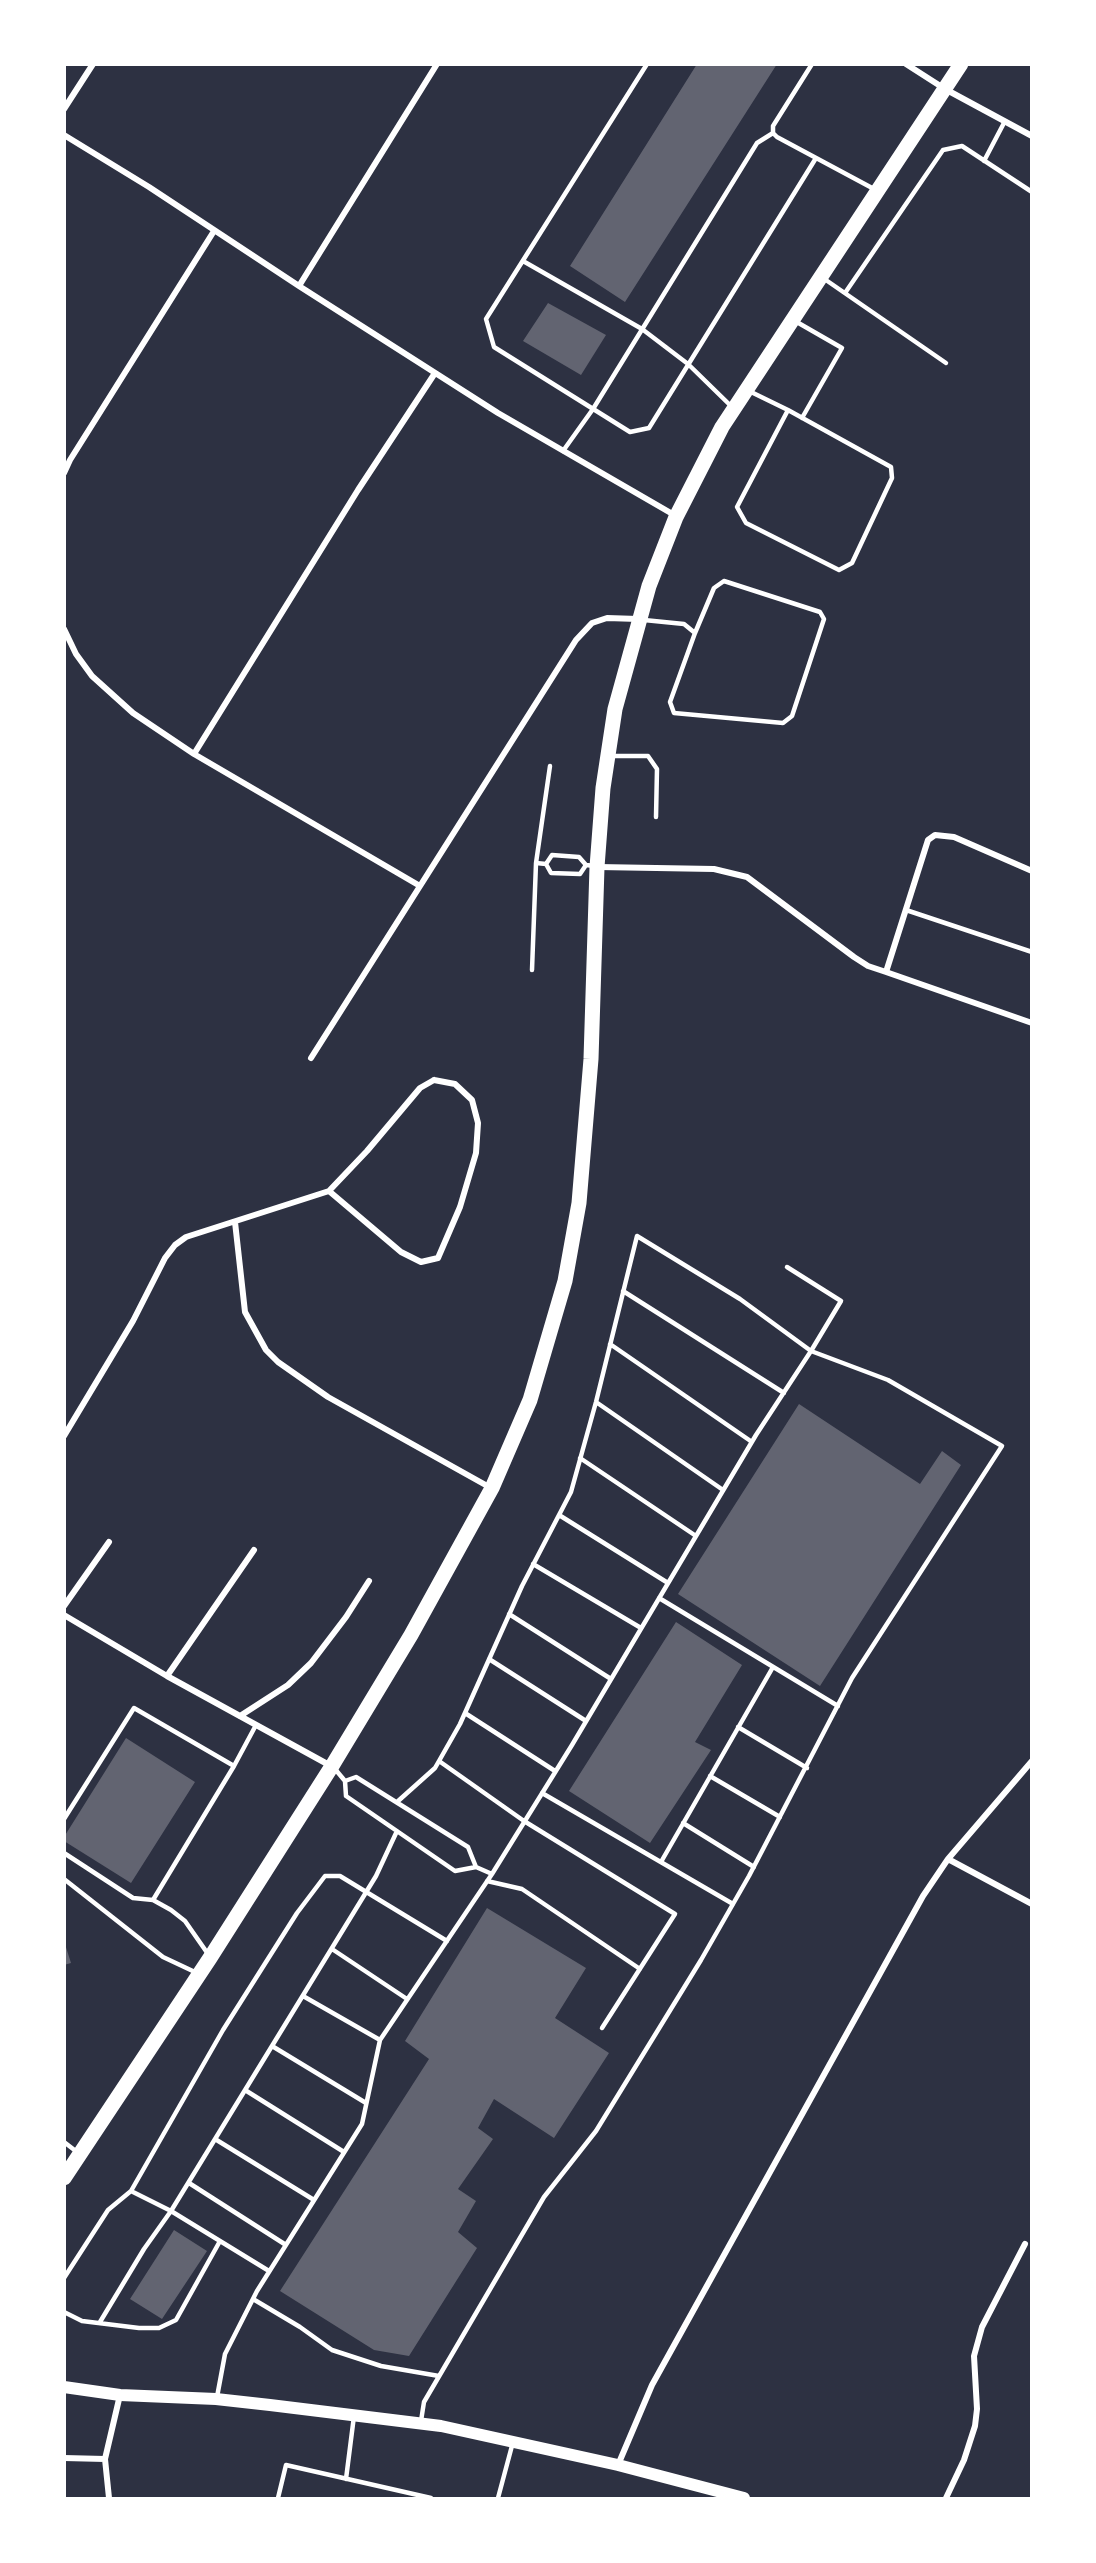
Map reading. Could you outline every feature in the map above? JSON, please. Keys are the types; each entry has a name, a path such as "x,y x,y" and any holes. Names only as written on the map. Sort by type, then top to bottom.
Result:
{"main road":[{"path":"64,2178 200,1974 332,1766 411,1635 492,1488 530,1400 565,1281 579,1203 591,1059 592,866 615,709 638,620 676,517 722,427 961,64"},
{"path":"64,2387 120,2395 216,2399 420,2424 618,2465 744,2499"}],"street":[{"path":"64,109 93,64"},
{"path":"299,286 437,64"},
{"path":"906,64 945,89 1032,136"},
{"path":"64,135 149,187 435,373 676,517"},
{"path":"64,473 214,231"},
{"path":"194,754 300,587 358,490 435,373"},
{"path":"311,1058 576,640 592,623 607,618 638,620"},
{"path":"65,631 76,654 92,676 133,713 194,754 420,886"},
{"path":"886,972 928,840 935,835 954,837 1032,871"},
{"path":"592,866 714,869 747,877 868,966 1032,1023"},
{"path":"64,1436 133,1321 165,1258 175,1245 186,1237 329,1191 367,1151 420,1088 434,1080 455,1084 472,1100 478,1123 476,1153 460,1207 438,1258 421,1262 401,1252 329,1191"},
{"path":"235,1222 245,1312 266,1350 278,1362 328,1397 492,1488"},
{"path":"64,1606 109,1542"},
{"path":"166,1676 254,1550"},
{"path":"240,1716 288,1685 311,1663 346,1617 369,1581"},
{"path":"64,1615 166,1676 332,1766"},
{"path":"618,2465 652,2385 923,1896 948,1859 1032,1761"},
{"path":"948,1859 1032,1904"},
{"path":"946,2499 964,2460 975,2426 977,2409 974,2356 982,2327 1025,2244"},
{"path":"109,2499 105,2459 120,2395"},
{"path":"64,2458 105,2459"}],"lane":[{"path":"646,64 486,319 494,347 630,432 649,428 816,158"},
{"path":"812,64 773,126 773,133 877,190"},
{"path":"984,161 1005,121"},
{"path":"563,451 593,409 757,143 773,133"},
{"path":"844,293 943,150 962,146 1032,192"},
{"path":"523,261 642,329 688,364 734,409"},
{"path":"820,276 946,363"},
{"path":"792,320 842,348 802,418"},
{"path":"747,390 788,410 891,467 892,478 852,562 839,570 746,524 737,507 788,410"},
{"path":"724,581 820,612 824,619 792,716 783,723 674,713 670,702 695,633 714,588 724,581"},
{"path":"638,620 684,624 695,633"},
{"path":"608,756 648,756 657,768 656,817"},
{"path":"532,970 536,863 550,766"},
{"path":"552,855 579,857 592,866 580,874 551,873 546,864 552,855"},
{"path":"536,863 546,864"},
{"path":"906,910 1032,952"},
{"path":"397,1802 435,1768 439,1761 465,1713 533,1564 571,1492 637,1236 741,1299 811,1351 888,1380 1002,1446 858,1670 754,1867 646,2052 596,2131 544,2197 424,2402 420,2424"},
{"path":"216,2399 225,2354 253,2299 362,2124 380,2040 492,1874 752,1442 841,1300 787,1267"},
{"path":"623,1290 784,1393"},
{"path":"610,1344 752,1442"},
{"path":"596,1402 723,1490"},
{"path":"580,1458 696,1536"},
{"path":"559,1515 668,1583"},
{"path":"533,1564 641,1628"},
{"path":"659,1598 838,1706"},
{"path":"509,1614 611,1679"},
{"path":"489,1659 586,1721"},
{"path":"660,1862 773,1667"},
{"path":"64,1819 134,1708 234,1766"},
{"path":"465,1713 555,1771"},
{"path":"153,1900 234,1766 256,1725"},
{"path":"738,1727 807,1768"},
{"path":"439,1761 524,1821 675,1914 602,2028"},
{"path":"332,1766 345,1781 346,1797 455,1871 476,1866 492,1874"},
{"path":"710,1776 780,1817"},
{"path":"345,1781 356,1777 468,1847 476,1866"},
{"path":"542,1793 733,1904"},
{"path":"683,1823 754,1867"},
{"path":"100,2322 144,2249 189,2183 332,1949 367,1891 397,1831"},
{"path":"64,1853 133,1898 153,1900 185,1921 210,1958"},
{"path":"64,2278 108,2210 131,2191 223,2030 297,1913 325,1876 340,1876 447,1941"},
{"path":"64,1879 163,1957 200,1974"},
{"path":"487,1881 522,1889 640,1969"},
{"path":"332,1949 408,1999"},
{"path":"303,1996 380,2040"},
{"path":"272,2046 366,2103"},
{"path":"245,2090 344,2152"},
{"path":"215,2139 314,2200"},
{"path":"64,2142 80,2154"},
{"path":"189,2183 286,2245"},
{"path":"131,2191 171,2211 269,2271"},
{"path":"64,2312 82,2320 139,2328 159,2328 176,2320 220,2241"},
{"path":"253,2299 300,2327 332,2350 381,2366 439,2376"},
{"path":"346,2479 354,2415"},
{"path":"498,2499 513,2442"},
{"path":"278,2499 286,2465 431,2499"}],"building":[{"path":"697,64 777,64 625,302 570,266"},
{"path":"548,303 606,335 581,375 523,341"},
{"path":"799,1404 920,1484 942,1451 961,1465 820,1686 678,1594"},
{"path":"676,1622 742,1665 695,1742 711,1750 650,1843 569,1791"},
{"path":"126,1738 195,1782 131,1883 64,1841 64,1837"},
{"path":"487,1908 586,1968 555,2018 609,2053 554,2138 494,2099 478,2128 493,2139 458,2189 476,2201 458,2232 477,2248 409,2356 374,2350 280,2291 429,2059 405,2041"},
{"path":"64,1941 71,1963 64,1965"},
{"path":"174,2230 207,2251 162,2319 130,2299"}]}
